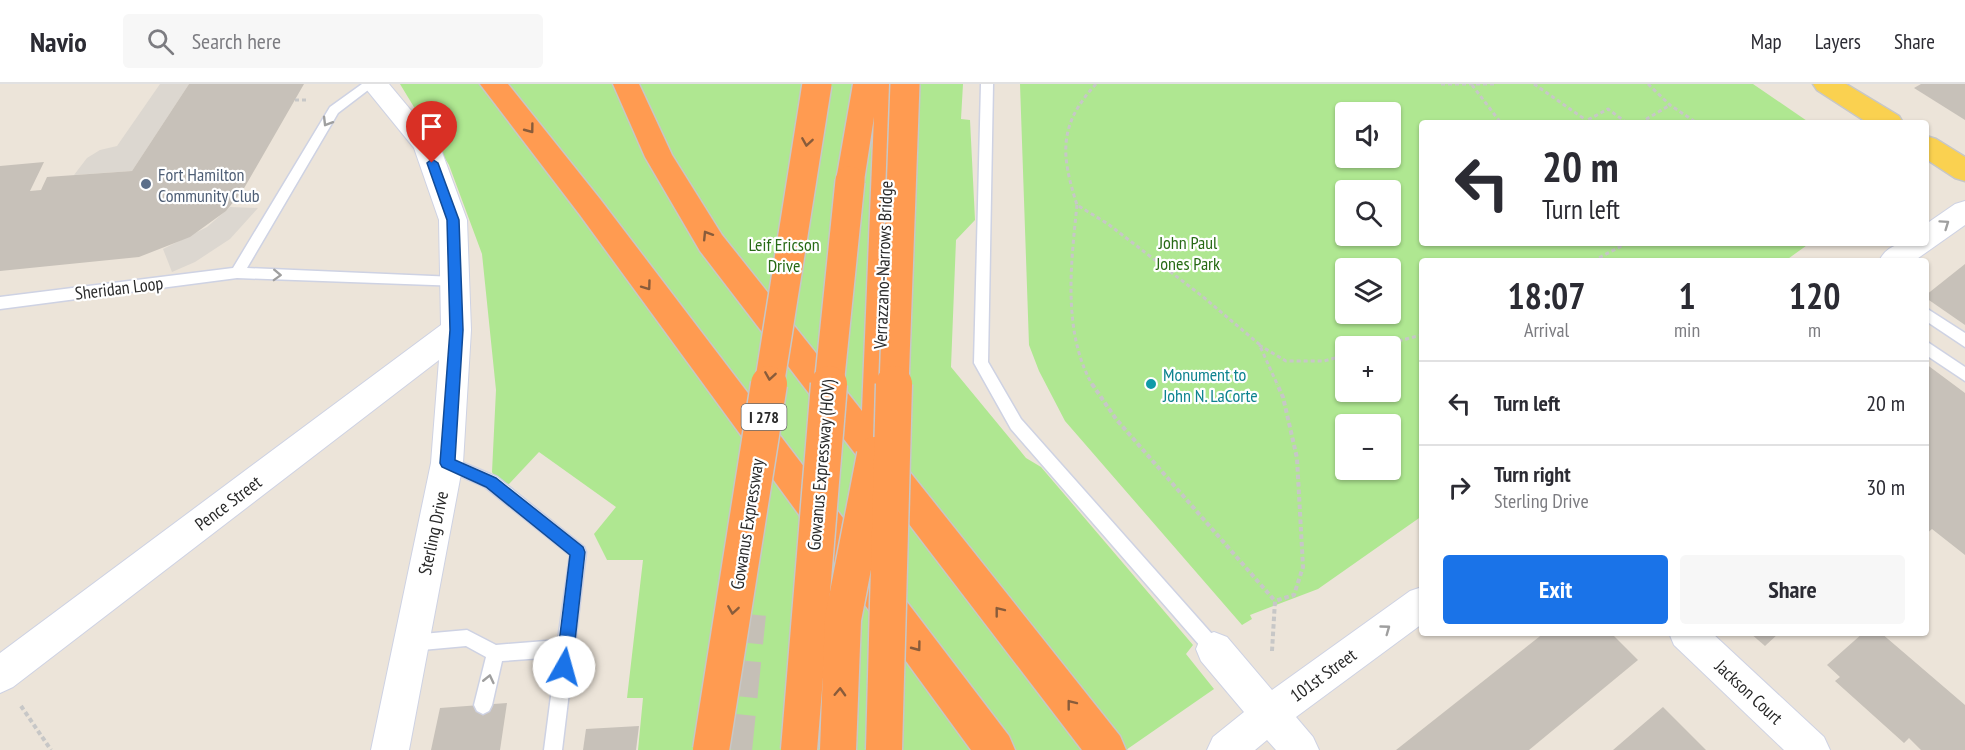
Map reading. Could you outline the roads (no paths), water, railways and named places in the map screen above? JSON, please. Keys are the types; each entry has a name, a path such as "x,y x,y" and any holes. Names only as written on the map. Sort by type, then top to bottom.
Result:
{"highway":[{"path":"493,84 590,207 986,738"},
{"path":"626,84 659,157 711,243 1106,750"},
{"name":"Gowanus Expressway","path":"711,750 817,84"},
{"path":"850,84 850,181"},
{"name":"Verrazzano-Narrows Bridge","path":"850,181 859,84"},
{"path":"850,181 866,84"},
{"name":"Verrazzano-Narrows Bridge","path":"877,447 889,84"},
{"path":"886,750 890,492 905,84"},
{"name":"Gowanus Expressway (HOV)","path":"799,750 823,436 850,181"},
{"path":"838,750 843,619 877,447"},
{"path":"877,447 886,750"}],"main road":[{"path":"1826,84 1884,120"},
{"path":"1929,148 1965,171"}],"street":[{"name":"Sterling Drive","path":"375,84 426,144 453,220 455,282 456,330 447,463 390,750"},
{"path":"1929,236 1965,211"},
{"path":"1897,258 1915,246"},
{"name":"Pence Street","path":"7,687 456,330"},
{"name":"101st Street","path":"1226,750 1271,713 1419,605"},
{"name":"Jackson Court","path":"1690,636 1811,750"},
{"path":"1214,648 1300,750"}],"lane":[{"path":"237,273 334,110 370,84"},
{"path":"987,84 981,363 1016,423 1214,648"},
{"name":"Sheridan Loop","path":"0,303 237,273 455,282"},
{"path":"1929,316 1965,341"},
{"path":"1929,349 1965,375"},
{"path":"447,463 491,482 578,552 553,750"},
{"path":"410,643 467,638 495,652 567,648"},
{"path":"483,705 495,652"}],"tunnel":[{"path":"734,750 748,614"}],"place":[{"name":"Fort Hamilton Community Club","path":"146,184"},
{"name":"Monument to John N. LaCorte","path":"1151,384"}],"park label":[{"name":"John Paul Jones Park","path":"1188,252"},
{"name":"Leif Ericson Drive","path":"784,254"}]}
